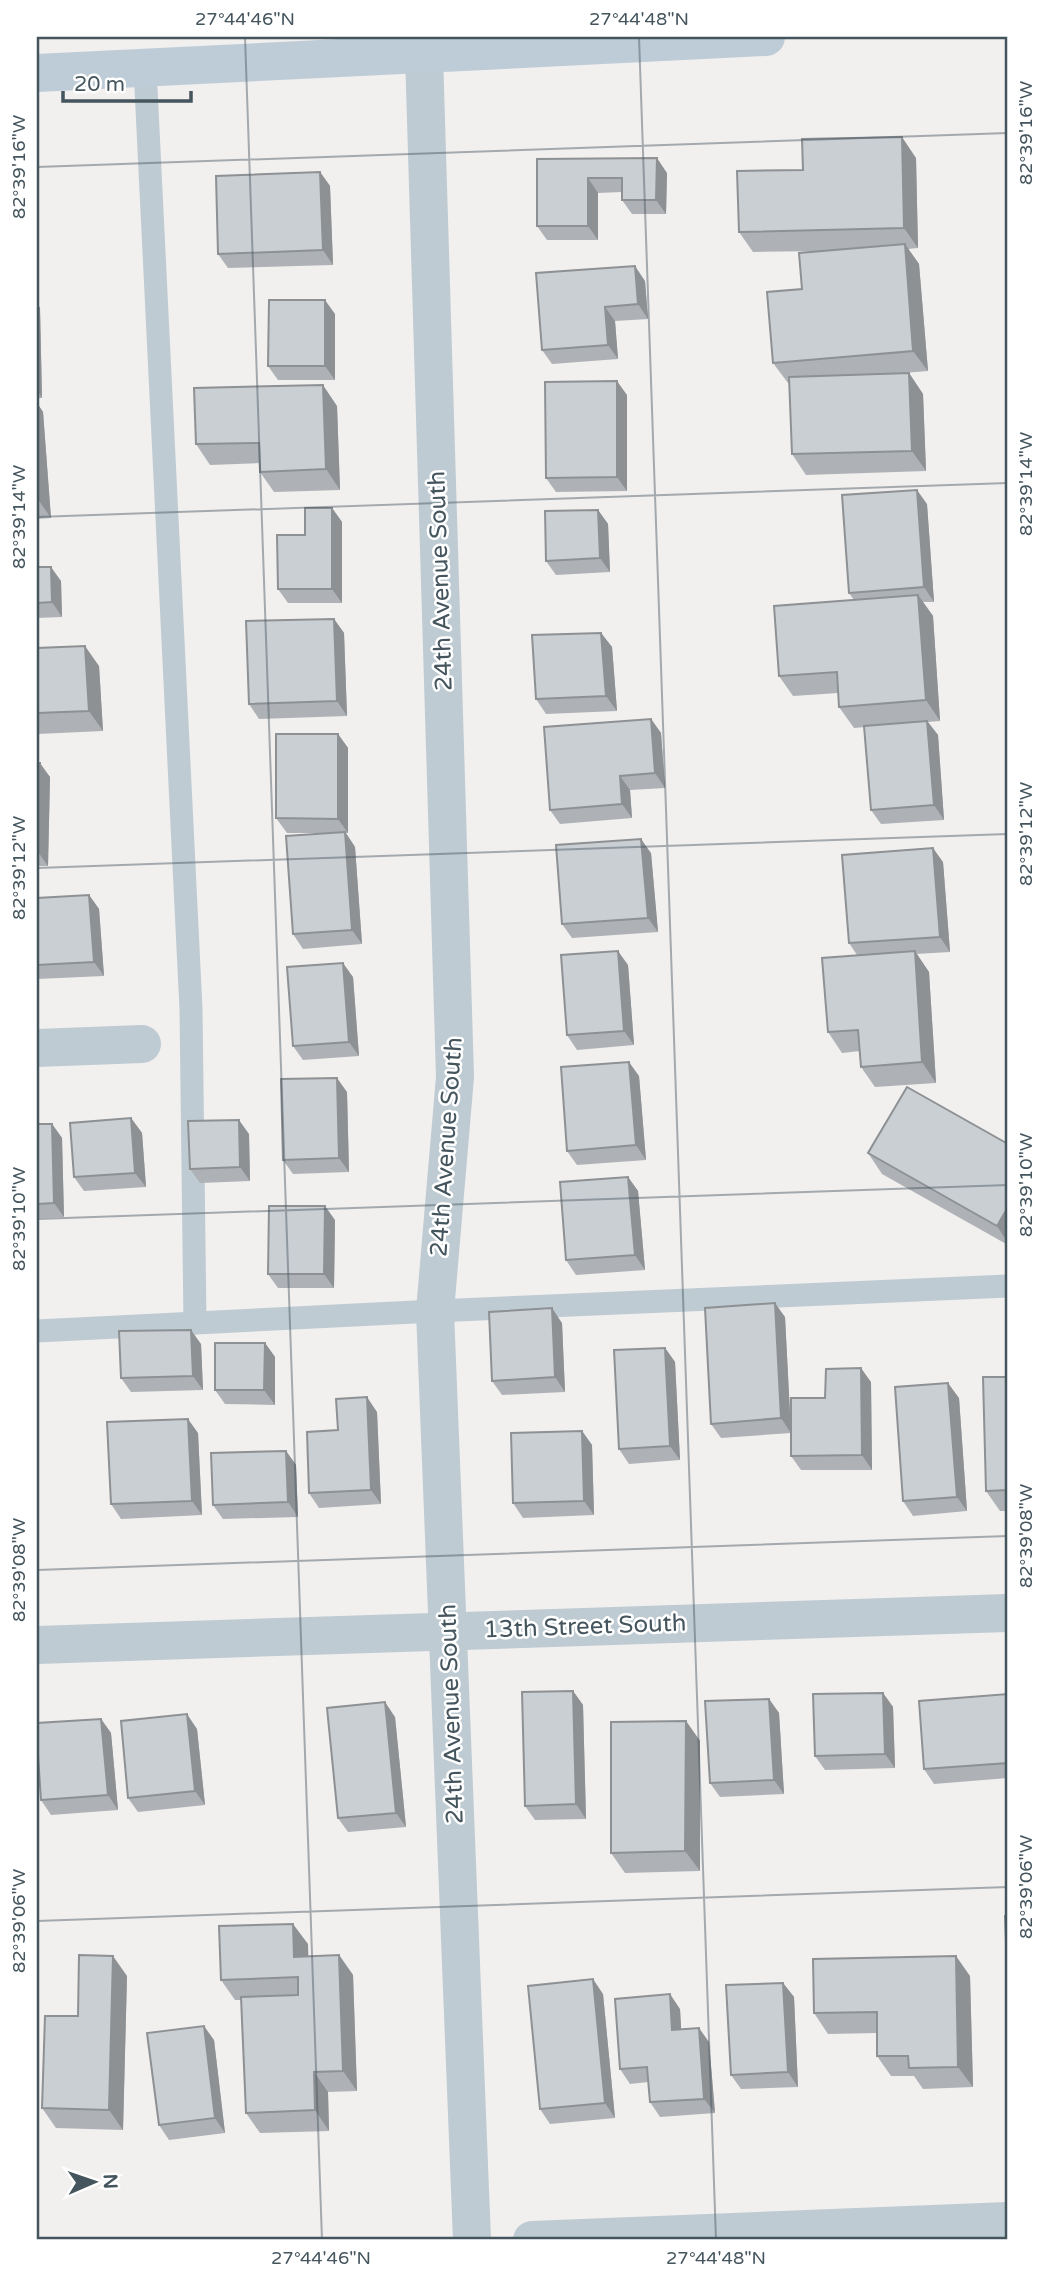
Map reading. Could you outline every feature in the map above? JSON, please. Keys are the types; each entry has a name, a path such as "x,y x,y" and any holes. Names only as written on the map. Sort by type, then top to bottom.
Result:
{"street":[{"path":"37,73 424,54 640,40 766,37"},
{"name":"24th Avenue South","path":"424,54 455,1077 435,1311 472,2240"},
{"path":"37,1048 142,1044"},
{"name":"13th Street South","path":"37,1645 1008,1613"},
{"path":"532,2240 1008,2221"}],"lane":[{"path":"145,68 191,1009 195,1323"},
{"path":"37,1331 1008,1286"}],"building":[{"path":"902,137 904,228 739,232 737,171 803,170 802,139"},
{"path":"657,158 656,200 622,200 622,178 588,178 588,226 537,226 537,159"},
{"path":"320,172 323,250 218,254 216,176"},
{"path":"905,244 913,351 773,363 767,292 802,289 799,253"},
{"path":"635,266 638,304 605,307 608,345 542,350 536,273"},
{"path":"269,300 325,300 325,366 268,366"},
{"path":"909,373 912,451 792,454 789,377"},
{"path":"617,381 617,477 546,478 545,382"},
{"path":"323,385 326,469 260,472 259,443 196,444 194,388"},
{"path":"917,490 924,587 849,593 842,495"},
{"path":"305,508 332,508 332,589 278,589 277,535 305,535"},
{"path":"598,510 600,558 546,561 545,511"},
{"path":"37,567 51,567 52,602 37,603"},
{"path":"918,595 926,700 839,707 837,672 779,676 774,606"},
{"path":"334,619 337,701 249,704 246,621"},
{"path":"601,633 606,696 536,699 532,635"},
{"path":"85,646 89,711 37,713 37,648"},
{"path":"651,719 655,773 620,776 622,804 550,810 544,727"},
{"path":"927,721 934,805 871,810 864,726"},
{"path":"276,734 338,734 338,819 276,818"},
{"path":"37,763 40,763 38,852 37,852"},
{"path":"345,832 352,930 293,934 286,836"},
{"path":"641,839 648,918 562,924 556,845"},
{"path":"933,848 940,937 849,943 842,855"},
{"path":"89,895 94,962 37,965 37,898"},
{"path":"618,951 624,1031 567,1035 561,955"},
{"path":"915,951 922,1062 861,1067 858,1030 828,1032 822,958"},
{"path":"343,963 349,1042 293,1046 287,967"},
{"path":"629,1062 636,1145 567,1151 561,1067"},
{"path":"337,1078 339,1158 283,1160 281,1079"},
{"path":"907,1087 1008,1144 1008,1207 997,1226 868,1153"},
{"path":"131,1118 135,1173 74,1177 70,1123"},
{"path":"239,1120 240,1167 190,1169 188,1121"},
{"path":"37,1124 52,1124 54,1203 37,1204"},
{"path":"628,1177 635,1255 566,1260 560,1182"},
{"path":"269,1206 325,1206 324,1274 268,1274"},
{"path":"775,1303 781,1418 711,1424 705,1308"},
{"path":"552,1308 555,1377 492,1381 489,1312"},
{"path":"191,1330 193,1376 121,1378 119,1331"},
{"path":"215,1343 265,1343 264,1390 215,1390"},
{"path":"665,1348 670,1446 619,1449 614,1350"},
{"path":"861,1368 862,1455 791,1456 791,1398 825,1398 826,1369"},
{"path":"983,1377 1008,1377 1008,1490 986,1491"},
{"path":"948,1383 957,1497 903,1501 895,1387"},
{"path":"367,1397 371,1490 309,1493 307,1432 338,1430 336,1399"},
{"path":"188,1419 192,1501 111,1504 107,1422"},
{"path":"582,1431 584,1501 513,1503 511,1433"},
{"path":"286,1451 288,1502 213,1505 211,1453"},
{"path":"573,1691 576,1804 525,1806 522,1692"},
{"path":"883,1693 885,1754 815,1756 813,1694"},
{"path":"1008,1694 1008,1763 924,1769 919,1701"},
{"path":"769,1699 774,1780 710,1783 705,1701"},
{"path":"385,1702 396,1813 338,1818 327,1708"},
{"path":"187,1714 195,1791 128,1798 121,1721"},
{"path":"101,1719 108,1795 41,1800 37,1723"},
{"path":"686,1721 685,1851 611,1853 611,1722"},
{"path":"1005,1916 1008,1916 1008,1989"},
{"path":"293,1924 294,1957 339,1955 343,2071 314,2072 315,2110 246,2113 241,1997 298,1995 298,1977 221,1980 219,1926"},
{"path":"79,1955 113,1956 109,2110 42,2108 45,2016 78,2016"},
{"path":"956,1956 958,2067 909,2068 908,2056 877,2056 877,2012 814,2013 813,1959"},
{"path":"593,1979 605,2103 540,2109 528,1986"},
{"path":"783,1983 788,2072 731,2075 726,1985"},
{"path":"670,1994 672,2030 699,2028 704,2099 650,2102 647,2067 620,2069 615,1999"},
{"path":"204,2026 215,2118 159,2125 147,2033"}]}
